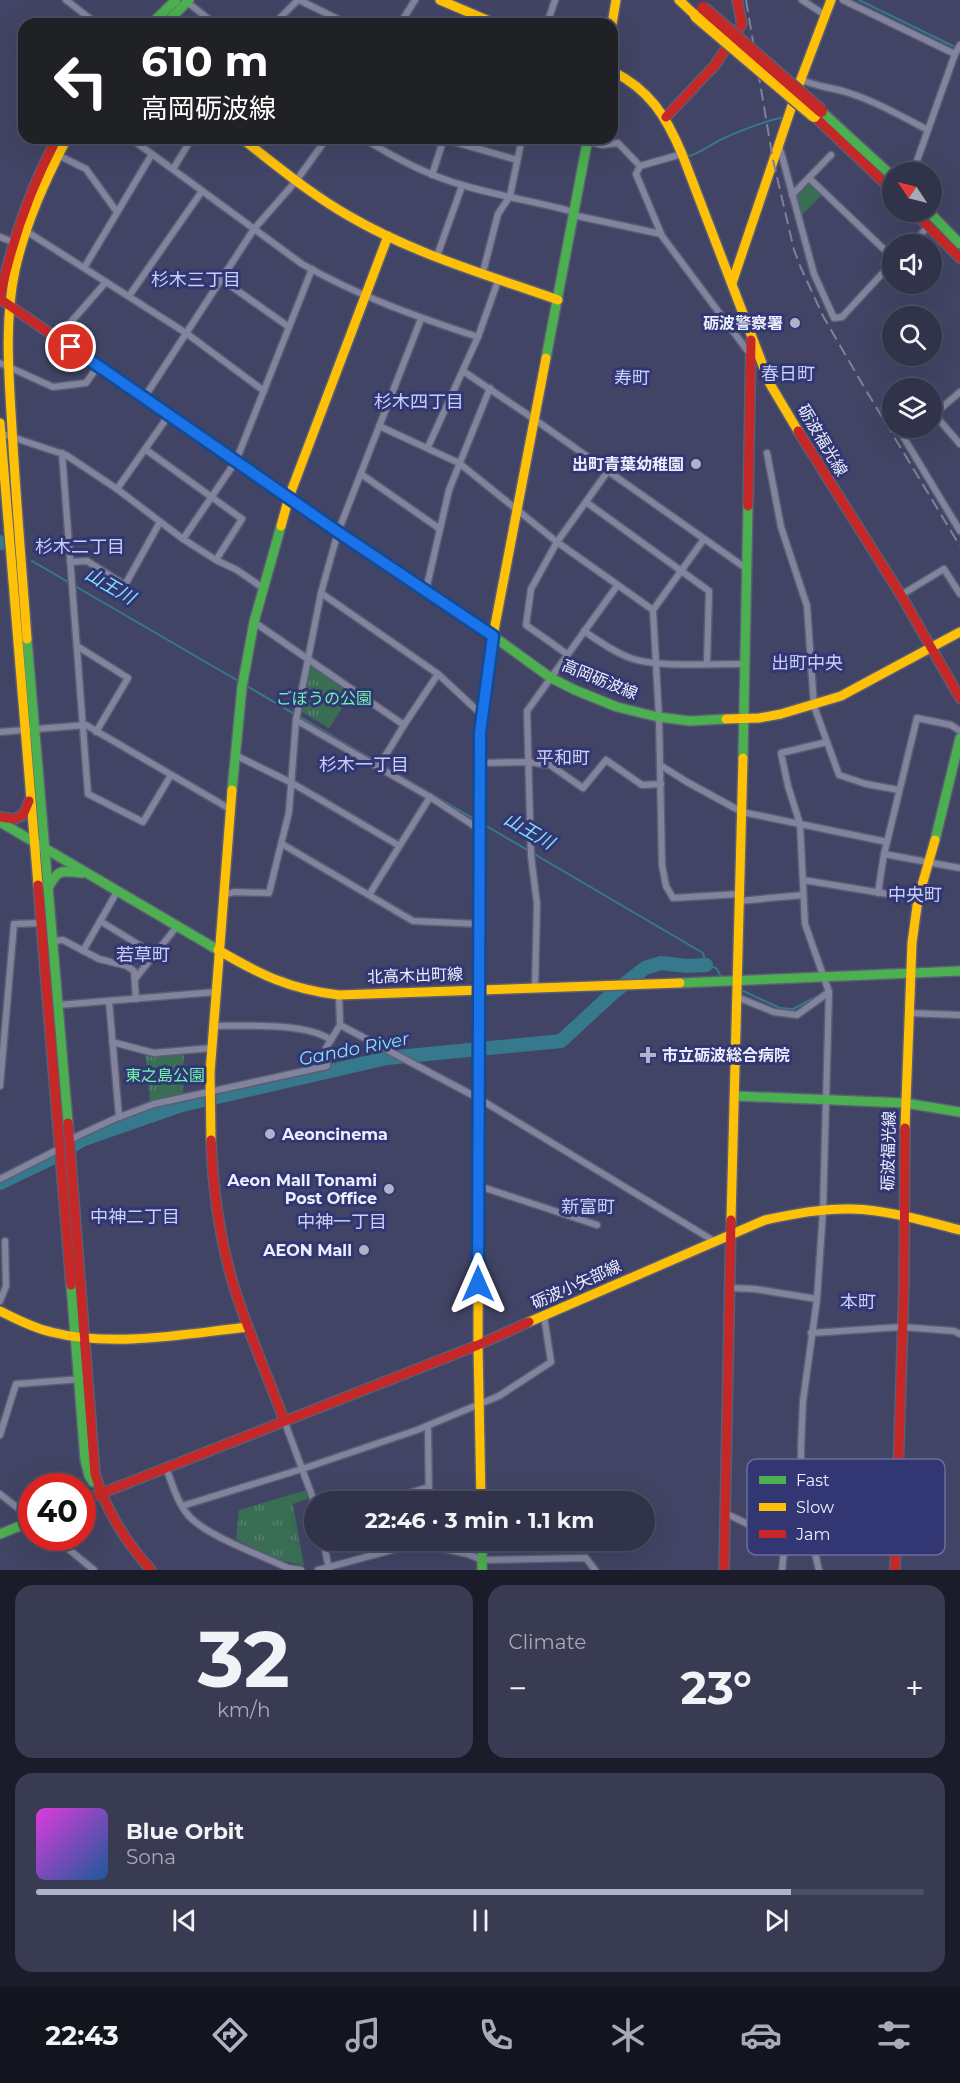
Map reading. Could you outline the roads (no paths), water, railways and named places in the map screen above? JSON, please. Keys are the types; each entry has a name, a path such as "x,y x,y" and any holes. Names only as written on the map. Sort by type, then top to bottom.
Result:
{"main road":[{"path":"440,0 482,18"},
{"path":"613,18 616,0"},
{"path":"680,0 698,8 817,114 882,168"},
{"path":"666,117 715,65 742,24 737,0"},
{"path":"732,283 801,79 831,0"},
{"path":"160,18 184,1"},
{"path":"170,18 184,1"},
{"name":"砺波福光線","path":"618,74 640,86 655,101 666,117 770,384 831,486 901,595 960,698"},
{"path":"817,114 882,180"},
{"path":"54,144 29,194 13,242 3,301 3,492 29,730 30,797 48,890 69,1140 79,1336"},
{"path":"3,301 15,271 38,196 64,144"},
{"path":"249,144 337,210 388,236 558,300"},
{"path":"481,1491 478,1345 478,1098 479,829 482,715 493,636 516,511 587,144"},
{"path":"925,222 960,258"},
{"path":"939,222 960,244"},
{"path":"284,1419 235,1290 219,1224 212,1163 210,1092 213,1026 221,950 230,809 242,687 262,588 289,497 388,236"},
{"name":"高岡砺波線","path":"3,301 551,678 616,707 659,718 690,721 745,719 781,714 814,706 841,696 960,632"},
{"path":"724,1570 752,337"},
{"path":"3,431 39,844 41,923 59,1149 83,1379 85,1460 89,1476 108,1512 124,1538 151,1570"},
{"name":"砺波福光線","path":"898,1459 905,1103 912,943 918,899 930,862 960,738"},
{"path":"0,817 14,819 23,815 30,797"},
{"name":"北高木出町線","path":"0,822 257,973 280,984 307,992 339,995 960,971"},
{"path":"48,890 56,874 64,871 76,871 106,884"},
{"path":"735,1096 905,1103 960,1112"},
{"name":"砺波小矢部線","path":"96,1496 284,1419 478,1345 765,1220 798,1213 852,1209 903,1216 959,1228"},
{"path":"0,1311 44,1330 79,1336 125,1338 248,1327"},
{"path":"0,1534 18,1526"},
{"name":"砺波福光線","path":"895,1555 895,1570"}],"street":[{"path":"66,0 89,18"},
{"path":"280,18 298,0 336,18"},
{"path":"404,18 415,0"},
{"path":"550,18 555,0"},
{"path":"802,0 825,15"},
{"path":"843,0 955,54"},
{"path":"184,1 207,18"},
{"path":"917,162 960,45"},
{"path":"801,79 811,85 844,91 881,105 928,130"},
{"path":"618,143 640,166"},
{"path":"138,144 312,269 364,296 478,337"},
{"path":"173,169 188,144"},
{"path":"144,398 254,229 296,181 323,144"},
{"path":"372,144 432,175 462,186 661,234"},
{"path":"432,175 442,144"},
{"path":"461,144 517,160"},
{"path":"483,272 498,214 510,196 521,144"},
{"path":"778,145 814,274 834,318 842,317 882,274"},
{"path":"84,268 152,154"},
{"path":"682,154 640,166 636,174 661,234 747,350 751,351"},
{"path":"792,195 831,154"},
{"path":"58,155 86,169 117,212"},
{"path":"809,178 882,247"},
{"path":"437,256 462,186"},
{"path":"129,296 202,191"},
{"path":"921,234 929,226"},
{"path":"26,231 186,333 264,391"},
{"path":"0,237 13,242"},
{"path":"183,539 236,461 312,269"},
{"path":"221,279 289,327"},
{"path":"428,447 478,337 499,279"},
{"path":"57,338 106,282"},
{"path":"224,895 234,892 270,893 290,812 296,720 321,592 338,532 421,318"},
{"path":"4,365 53,387 86,383 98,366"},
{"path":"463,371 747,569"},
{"path":"426,590 448,490 490,388"},
{"path":"942,407 960,392"},
{"path":"117,489 169,415"},
{"path":"942,425 960,444"},
{"path":"379,426 459,463 516,511 653,610"},
{"path":"3,431 62,453 117,489 183,539 237,570 262,588"},
{"path":"904,438 960,531"},
{"path":"145,449 242,519 216,560"},
{"path":"62,453 88,794 142,822 171,775"},
{"path":"767,453 781,527 807,606 814,706 839,775 866,784 899,790"},
{"path":"567,654 526,625 531,589 557,542 608,471"},
{"path":"361,474 440,529"},
{"path":"586,502 709,591 707,663"},
{"path":"70,562 87,561 125,585 160,522"},
{"path":"704,539 653,610 659,718 662,865 666,886 673,898 803,895"},
{"path":"901,595 944,569 960,594"},
{"path":"535,987 537,904 531,856 527,711 617,586"},
{"path":"321,592 438,674 482,715"},
{"path":"254,621 404,725"},
{"path":"584,631 611,649 633,659 657,663 746,664"},
{"path":"77,646 128,678 96,732"},
{"path":"378,768 438,674"},
{"path":"878,893 886,842 916,718 951,725 960,731"},
{"path":"296,720 430,797 479,829"},
{"path":"0,732 83,726 230,809"},
{"path":"802,1459 803,1401 817,1299 829,993 805,924 800,824 781,753 827,742"},
{"path":"235,755 292,783 398,845"},
{"path":"480,763 528,762 550,765 583,788 606,760 642,785 661,784"},
{"path":"660,765 742,812 886,842"},
{"path":"369,895 398,845 430,797"},
{"path":"282,844 413,921 479,924"},
{"path":"884,854 960,868"},
{"path":"803,880 918,899"},
{"path":"83,951 118,890"},
{"path":"100,921 154,954"},
{"path":"0,1086 14,924 41,923"},
{"path":"135,979 178,925"},
{"path":"52,941 63,940 99,959 127,966 134,971 136,999"},
{"path":"58,1005 216,992"},
{"path":"737,997 774,1012 797,1015 829,993"},
{"path":"69,1140 154,1104 327,1066 326,1048 340,1025 339,995"},
{"path":"109,1001 119,1117"},
{"path":"908,1013 960,1015"},
{"path":"340,1025 478,1098 714,1241"},
{"path":"213,1026 272,1026 321,1033 331,1040"},
{"path":"112,1042 154,1053 212,1048"},
{"path":"0,1179 59,1149"},
{"path":"479,1186 597,1225"},
{"path":"0,1301 6,1287 5,1241"},
{"path":"731,1288 755,1289 817,1299"},
{"path":"182,1506 302,1469 428,1426 499,1396 551,1362 544,1316"},
{"path":"811,1333 902,1327 954,1331 960,1334"},
{"path":"0,1435 16,1384 83,1379"},
{"path":"284,1419 310,1491"},
{"path":"418,1491 429,1488 428,1426"},
{"path":"166,1468 182,1506 203,1529 288,1568 301,1570"},
{"path":"0,1494 18,1509"},
{"path":"725,1513 747,1524"},
{"path":"71,1551 94,1570"},
{"path":"325,1551 329,1569"},
{"path":"318,1570 329,1569 391,1551"},
{"path":"457,1551 468,1554 482,1565 586,1558 595,1570"},
{"path":"782,1570 784,1555"},
{"path":"815,1555 819,1570"}],"waterway":[{"path":"859,0 957,48"},
{"path":"686,157 744,130 784,117"},
{"path":"656,164 680,158"},
{"name":"山王川","path":"32,561 240,682"},
{"name":"山王川","path":"245,685 476,820"},
{"name":"山王川","path":"483,824 703,953 706,965 716,968 722,978"},
{"name":"Gando River","path":"0,1183 48,1160 82,1140 182,1105 387,1058 561,1041 613,993 645,968 661,963 687,966 706,965"},
{"name":"山王川","path":"739,989 780,1008 793,1009 816,997"}],"railway":[{"path":"746,0 773,160 794,250 801,268 823,316 960,546"}],"place":[{"name":"砺波警察署","path":"795,323"},
{"name":"出町青葉幼稚園","path":"696,464"},
{"name":"市立砺波総合病院","path":"648,1055"},
{"name":"Aeoncinema","path":"270,1134"},
{"name":"Aeon Mall Tonami Post Office","path":"389,1189"},
{"name":"AEON Mall","path":"364,1250"}],"district":[{"name":"杉木三丁目","path":"196,280"},
{"name":"春日町","path":"788,374"},
{"name":"寿町","path":"632,378"},
{"name":"杉木四丁目","path":"419,402"},
{"name":"杉木二丁目","path":"80,547"},
{"name":"出町中央","path":"807,663"},
{"name":"平和町","path":"563,758"},
{"name":"杉木一丁目","path":"364,765"},
{"name":"中央町","path":"915,895"},
{"name":"若草町","path":"143,955"},
{"name":"新富町","path":"588,1207"},
{"name":"中神二丁目","path":"135,1217"},
{"name":"中神一丁目","path":"342,1222"},
{"name":"本町","path":"858,1302"}],"park label":[{"name":"ごぼうの公園","path":"324,698"},
{"name":"東之島公園","path":"165,1075"}]}
